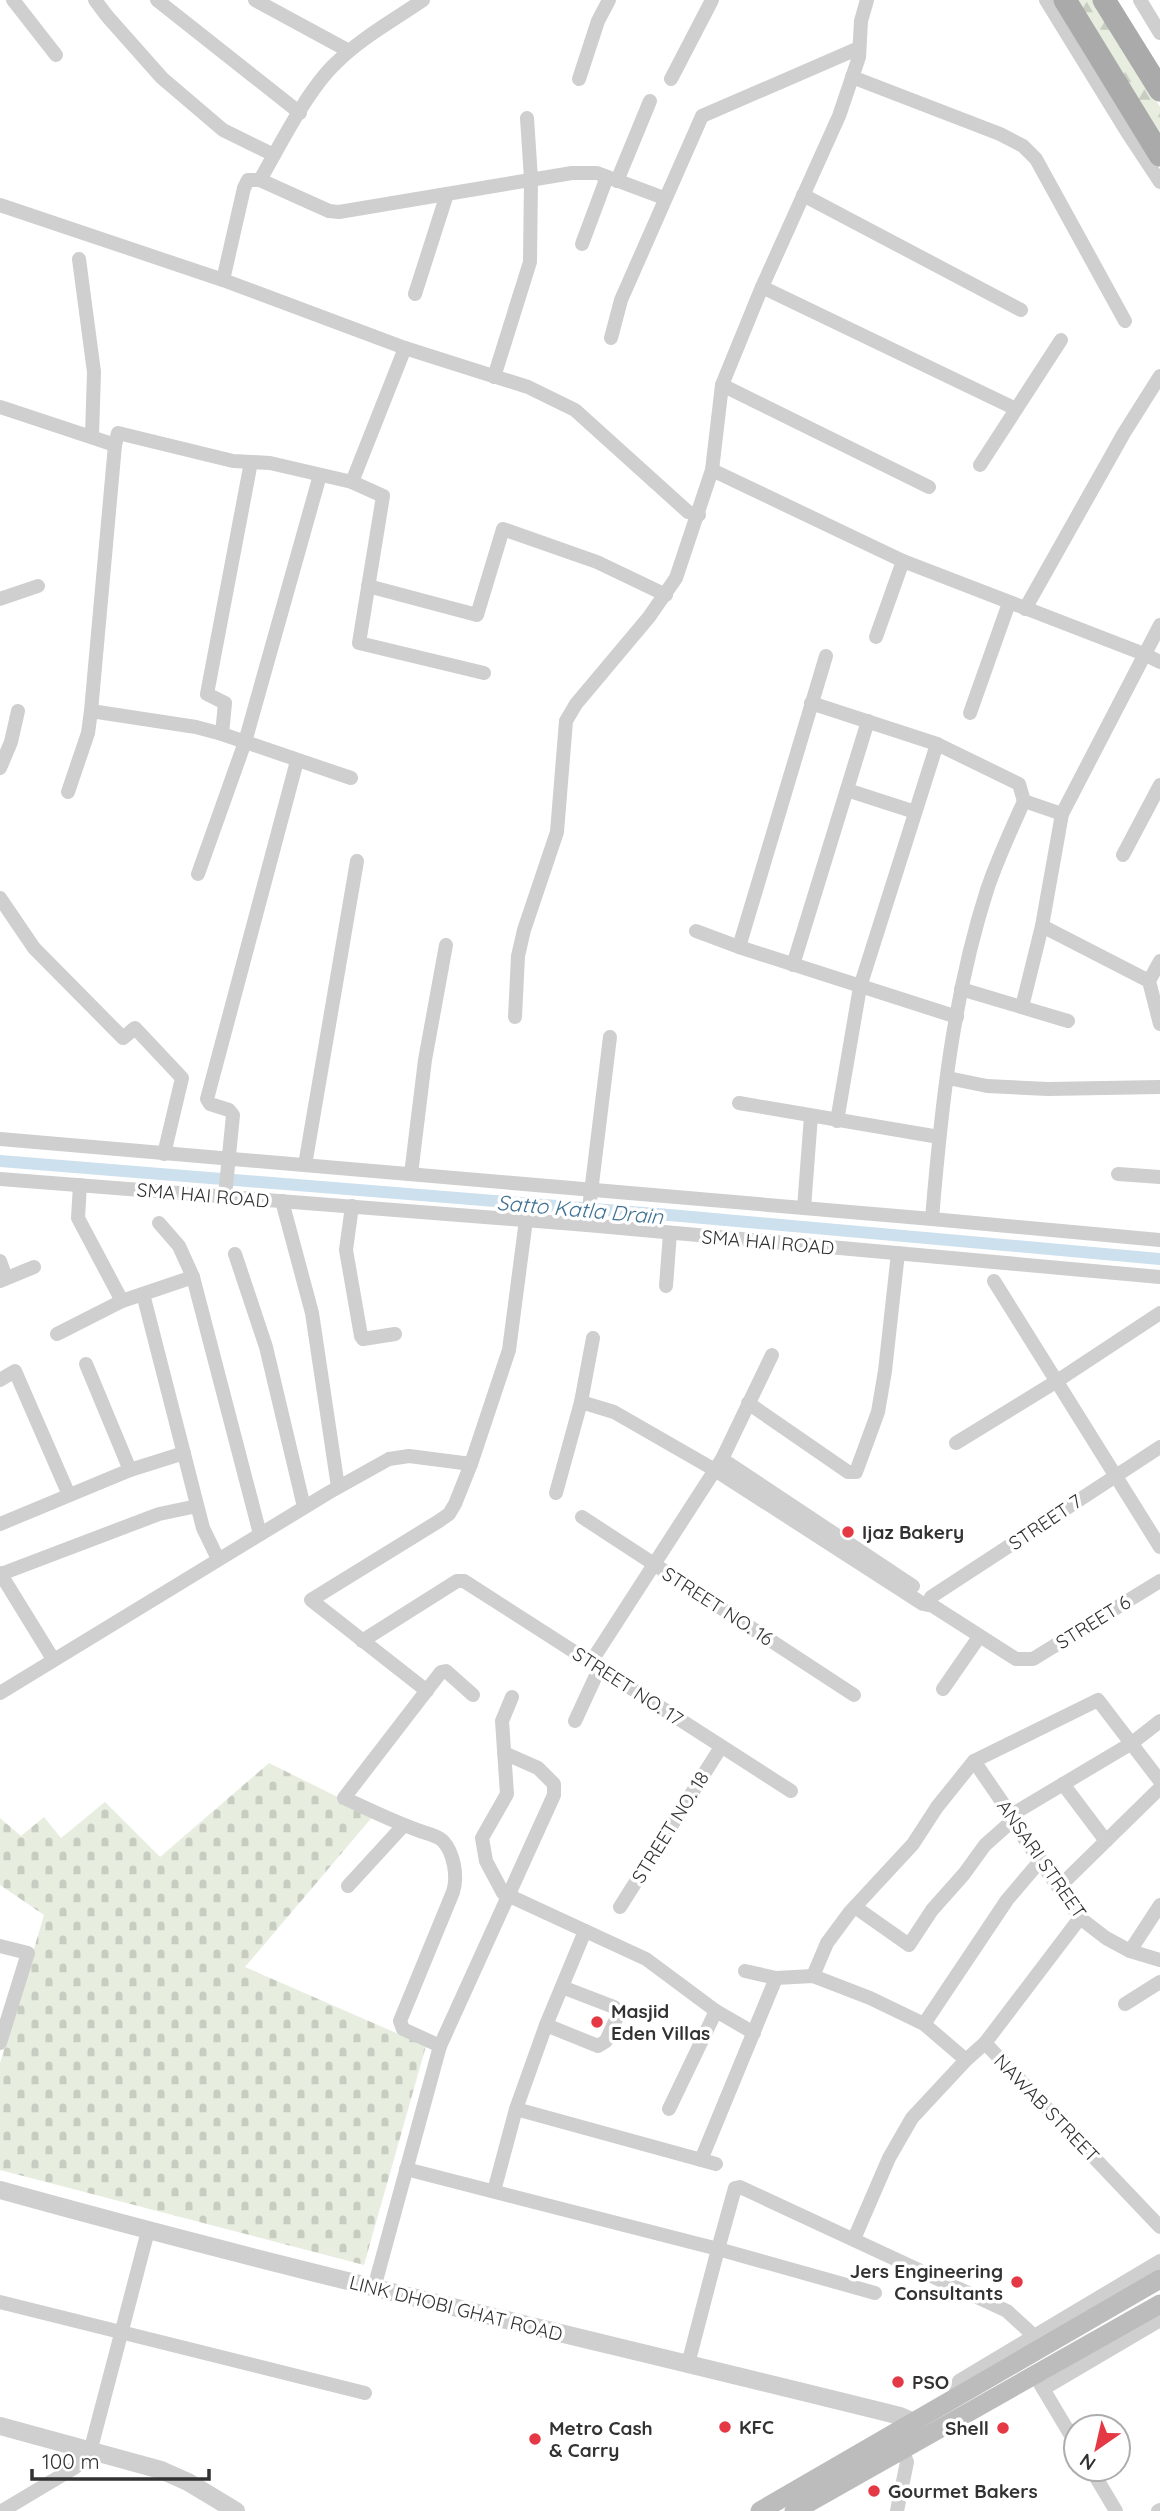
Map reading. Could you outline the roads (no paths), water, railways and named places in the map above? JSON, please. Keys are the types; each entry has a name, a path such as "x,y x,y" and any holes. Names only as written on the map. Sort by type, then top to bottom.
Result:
{"main road":[{"path":"1065,0 1160,155"},
{"path":"1104,0 1160,90"},
{"path":"916,2431 954,2397 1037,2341 1160,2279"},
{"path":"760,2511 916,2431 1039,2382 1160,2304"},
{"path":"794,2511 897,2441"}],"street":[{"path":"13,0 56,55"},
{"path":"95,0 162,78 223,130 274,155"},
{"path":"157,0 300,113"},
{"path":"255,0 349,51"},
{"path":"579,79 598,21 609,0"},
{"path":"671,79 712,0"},
{"path":"515,1017 518,956 524,930 558,832 566,721 576,704 666,595 676,578 712,470 722,385 762,287 839,116 859,48 861,21 867,0"},
{"path":"1046,0 1160,182"},
{"path":"1140,0 1160,33"},
{"path":"260,180 300,113 334,64 418,1"},
{"path":"611,338 621,300 702,116 859,48"},
{"path":"852,76 1000,134 1023,146 1036,159 1125,321"},
{"path":"582,244 650,101"},
{"path":"494,377 530,262 531,179 527,118"},
{"path":"223,280 246,184 251,179 260,180 329,211 339,212 572,173 597,173 664,198"},
{"path":"415,294 447,194"},
{"path":"803,195 1021,310"},
{"path":"0,205 223,280 405,348 528,387 575,410 688,512 699,515"},
{"path":"79,259 94,372 92,436"},
{"path":"762,287 1017,409"},
{"path":"980,465 1061,340"},
{"path":"352,482 405,348"},
{"path":"1025,609 1124,433 1160,376"},
{"path":"722,385 929,487"},
{"path":"0,407 115,445"},
{"path":"68,792 88,733 118,433 233,461 270,463 352,482 383,496 359,643 484,673"},
{"path":"222,734 225,703 207,694 251,462"},
{"path":"712,470 903,561 1160,662"},
{"path":"198,874 244,742 320,475"},
{"path":"368,586 477,615 503,528 597,562 666,595"},
{"path":"876,637 903,561"},
{"path":"0,599 38,586"},
{"path":"970,713 1009,603"},
{"path":"1022,1007 1042,926 1062,814 1160,625"},
{"path":"739,947 826,656"},
{"path":"811,703 937,744 1019,785 1024,801 987,890 961,989 939,1137 932,1219"},
{"path":"0,768 11,742 18,711"},
{"path":"91,711 196,727 351,778"},
{"path":"793,965 868,721"},
{"path":"837,1121 860,987 937,744"},
{"path":"225,1192 233,1115 229,1110 210,1104 209,1090 297,761"},
{"path":"1123,855 1160,785"},
{"path":"847,790 915,812"},
{"path":"1024,801 1062,814"},
{"path":"305,1165 357,861"},
{"path":"0,898 34,948 105,1022 123,1038 135,1028 182,1078 164,1154"},
{"path":"1042,926 1149,981"},
{"path":"696,931 957,1017"},
{"path":"411,1174 425,1060 446,945"},
{"path":"1160,961 1149,981 1160,1024"},
{"path":"961,989 1068,1021"},
{"path":"588,1221 610,1037"},
{"path":"948,1077 987,1086 1048,1089 1160,1087"},
{"path":"739,1103 939,1137"},
{"path":"804,1208 811,1116"},
{"path":"0,1139 164,1154 228,1163 305,1165 590,1194 804,1208 1160,1240"},
{"path":"1118,1174 1160,1177"},
{"name":"SMA HAI ROAD","path":"0,1179 225,1192 282,1201 526,1220 588,1221 670,1233 1160,1277"},
{"path":"80,1185 78,1218 122,1301"},
{"path":"282,1201 312,1314 338,1487"},
{"path":"352,1206 346,1250 361,1336 368,1339 395,1334"},
{"path":"427,1691 311,1601 449,1514 455,1504 471,1464 512,1335 526,1220"},
{"path":"159,1223 179,1246 193,1277 260,1534"},
{"path":"666,1286 670,1233"},
{"path":"748,1404 848,1472 856,1472 878,1412 886,1371 898,1253"},
{"path":"235,1254 266,1347 304,1507"},
{"path":"0,1261 3,1280 34,1266"},
{"path":"57,1334 122,1301 193,1277"},
{"path":"994,1281 1160,1548"},
{"path":"143,1294 203,1528 218,1559"},
{"path":"956,1443 1160,1313"},
{"path":"556,1493 582,1402 593,1338"},
{"path":"575,1721 596,1664 654,1564 719,1464 772,1354"},
{"path":"86,1364 130,1470"},
{"path":"0,1380 15,1371 69,1495"},
{"path":"582,1402 614,1412 719,1464 923,1604 932,1602 979,1637 943,1689"},
{"name":"STREET 7","path":"932,1602 1160,1447"},
{"path":"0,1524 130,1470 184,1453"},
{"path":"0,1693 304,1507 389,1459 409,1456 471,1464"},
{"path":"53,1659 0,1574 159,1514 197,1506"},
{"name":"STREET NO. 16","path":"582,1517 854,1695"},
{"name":"STREET NO. 17","path":"362,1641 457,1581 464,1581 791,1791"},
{"name":"STREET 6","path":"979,1637 1016,1659 1033,1659 1160,1581"},
{"path":"440,2046 400,2026 455,1885 453,1861 442,1840 403,1826 344,1798 443,1670 473,1695"},
{"path":"512,1697 502,1721 507,1794 482,1838 486,1861 503,1893 646,1959 716,2011 754,2034"},
{"path":"813,1976 827,1943 855,1907 913,1844 937,1807 974,1760 1098,1700 1160,1781"},
{"path":"855,1907 909,1945 932,1910 985,1845 1011,1818 1132,1743 1160,1721"},
{"name":"STREET NO. 18","path":"620,1907 721,1747"},
{"path":"374,2288 440,2046 554,1795 554,1784 538,1768 504,1753"},
{"name":"ANSARI STREET","path":"974,1760 1059,1886 1062,1895 1080,1918 1106,1938 1130,1951 1160,1960"},
{"path":"1063,1784 1105,1840"},
{"path":"1059,1886 1160,1788"},
{"path":"348,1886 403,1826"},
{"path":"924,2024 1007,1900 1041,1860"},
{"path":"1130,1951 1160,1905"},
{"name":"NAWAB STREET","path":"1080,1918 985,2043 1160,2227"},
{"path":"494,2191 516,2109 546,2025 585,1931"},
{"path":"0,1946 28,1953 5,2011 0,2043"},
{"path":"745,1971 776,1978 813,1976 870,1997 924,2024 966,2060"},
{"path":"701,2160 776,1978"},
{"path":"1125,2004 1160,1982"},
{"path":"546,2025 598,2046 606,2041 618,2015 614,2007 562,1987"},
{"path":"668,2109 716,2011"},
{"path":"854,2239 889,2158 912,2118 985,2043"},
{"path":"516,2109 716,2164"},
{"path":"406,2169 718,2249 875,2293"},
{"path":"688,2364 735,2188 740,2187 1007,2311 1037,2341 1160,2261"},
{"name":"LINK DHOBI GHAT ROAD","path":"0,2190 148,2231 374,2288 900,2416 916,2431"},
{"path":"2,2511 74,2468 87,2451 148,2231"},
{"path":"0,2302 365,2393"},
{"path":"1062,2421 1039,2382 1099,2363 1160,2320"},
{"path":"0,2426 170,2474 236,2511"},
{"path":"897,2441 907,2462 897,2511"},
{"path":"1099,2483 1116,2511"}],"waterway":[{"name":"Satto Katla Drain","path":"0,1161 681,1216 1160,1259"}],"place":[{"name":"Ijaz Bakery","path":"848,1532"},
{"name":"Masjid Eden Villas","path":"597,2022"},
{"name":"Jers Engineering Consultants","path":"1017,2282"},
{"name":"PSO","path":"898,2382"},
{"name":"KFC","path":"725,2427"},
{"name":"Shell","path":"1003,2428"},
{"name":"Metro Cash & Carry","path":"535,2439"},
{"name":"Gourmet Bakers","path":"874,2491"}]}
